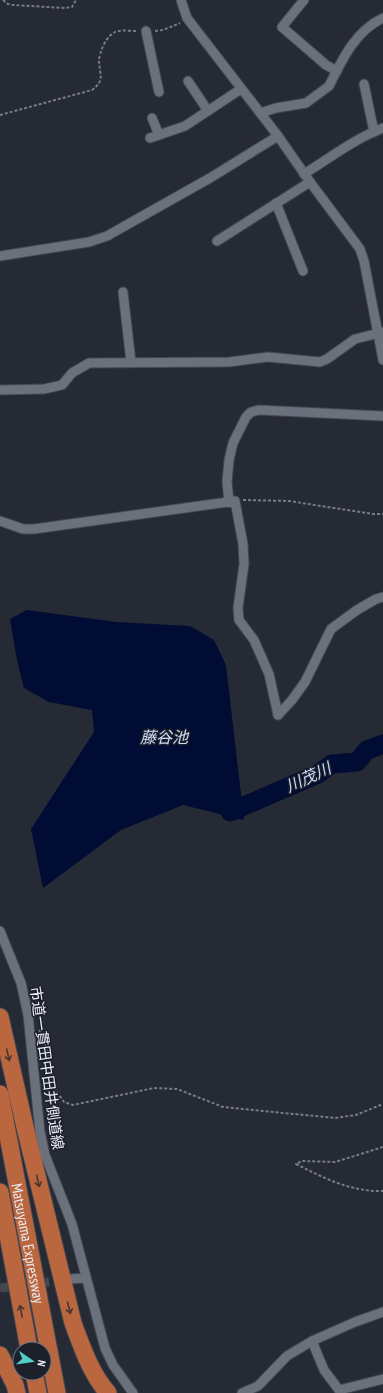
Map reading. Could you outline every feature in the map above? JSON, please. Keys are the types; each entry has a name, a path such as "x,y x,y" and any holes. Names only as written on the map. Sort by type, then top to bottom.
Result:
{"highway":[{"path":"0,1017 34,1165 73,1323 85,1354 100,1384 108,1393"},
{"name":"Matsuyama Expressway","path":"0,1094 57,1393"},
{"name":"Matsuyama Expressway","path":"0,1192 28,1341"},
{"path":"0,1355 15,1385 17,1393"},
{"path":"36,1381 38,1393"}],"street":[{"path":"181,0 188,19 278,136 304,174 360,249 381,332 383,360"},
{"path":"304,0 282,27 326,65 337,71"},
{"path":"260,113 276,108 306,103 329,86 353,43 366,28 383,18"},
{"path":"146,31 159,92"},
{"path":"188,82 208,111"},
{"path":"364,84 374,132"},
{"path":"150,138 185,126 241,89"},
{"path":"152,118 159,135"},
{"path":"304,174 340,150 383,128"},
{"path":"0,256 88,242 107,236 210,178 278,136"},
{"path":"217,241 310,182"},
{"path":"276,203 304,271"},
{"path":"123,292 131,362"},
{"path":"0,390 44,389 62,385 72,373 90,363 229,362 268,357 320,362 327,359 355,339 381,332"},
{"path":"383,416 259,410 251,412 246,417 233,443 229,460 227,482 243,544 244,564 238,608 239,620 254,640 269,674 278,714 292,700 305,682 331,630 357,610 376,599 383,597"},
{"path":"0,521 23,528 34,529 232,502"},
{"name":"市道一貫田中田井側道線","path":"0,931 21,983 28,1015 40,1132 45,1155 72,1224 104,1348 113,1365 133,1393"},
{"path":"70,1279 86,1278"},
{"path":"242,1393 258,1386 287,1356 312,1341 355,1322 383,1312"},
{"path":"312,1341 324,1370 340,1390 383,1379"}],"path":[{"path":"3,0 8,4 13,5 65,8 72,7 76,0"},
{"path":"0,115 92,90 100,81 100,53 106,41 116,31 163,30 188,19"},
{"path":"232,502 239,499 289,501 372,514 383,514"},
{"path":"28,1015 43,1035 56,1091 64,1102 73,1105 154,1088 177,1089 223,1107 335,1118 356,1115 383,1104"},
{"path":"383,1147 335,1162 302,1161 296,1164 320,1176 353,1189 383,1191"}],"water":[{"name":"藤谷池","path":"27,610 116,622 190,626 214,640 226,665 244,820 183,805 121,830 43,888 31,829 94,732 92,710 49,702 24,688 17,660 10,619"}],"waterway":[{"name":"川茂川","path":"230,812 318,774 332,764 357,762 367,750 383,744"}],"tunnel":[{"path":"0,1288 66,1280"}]}
